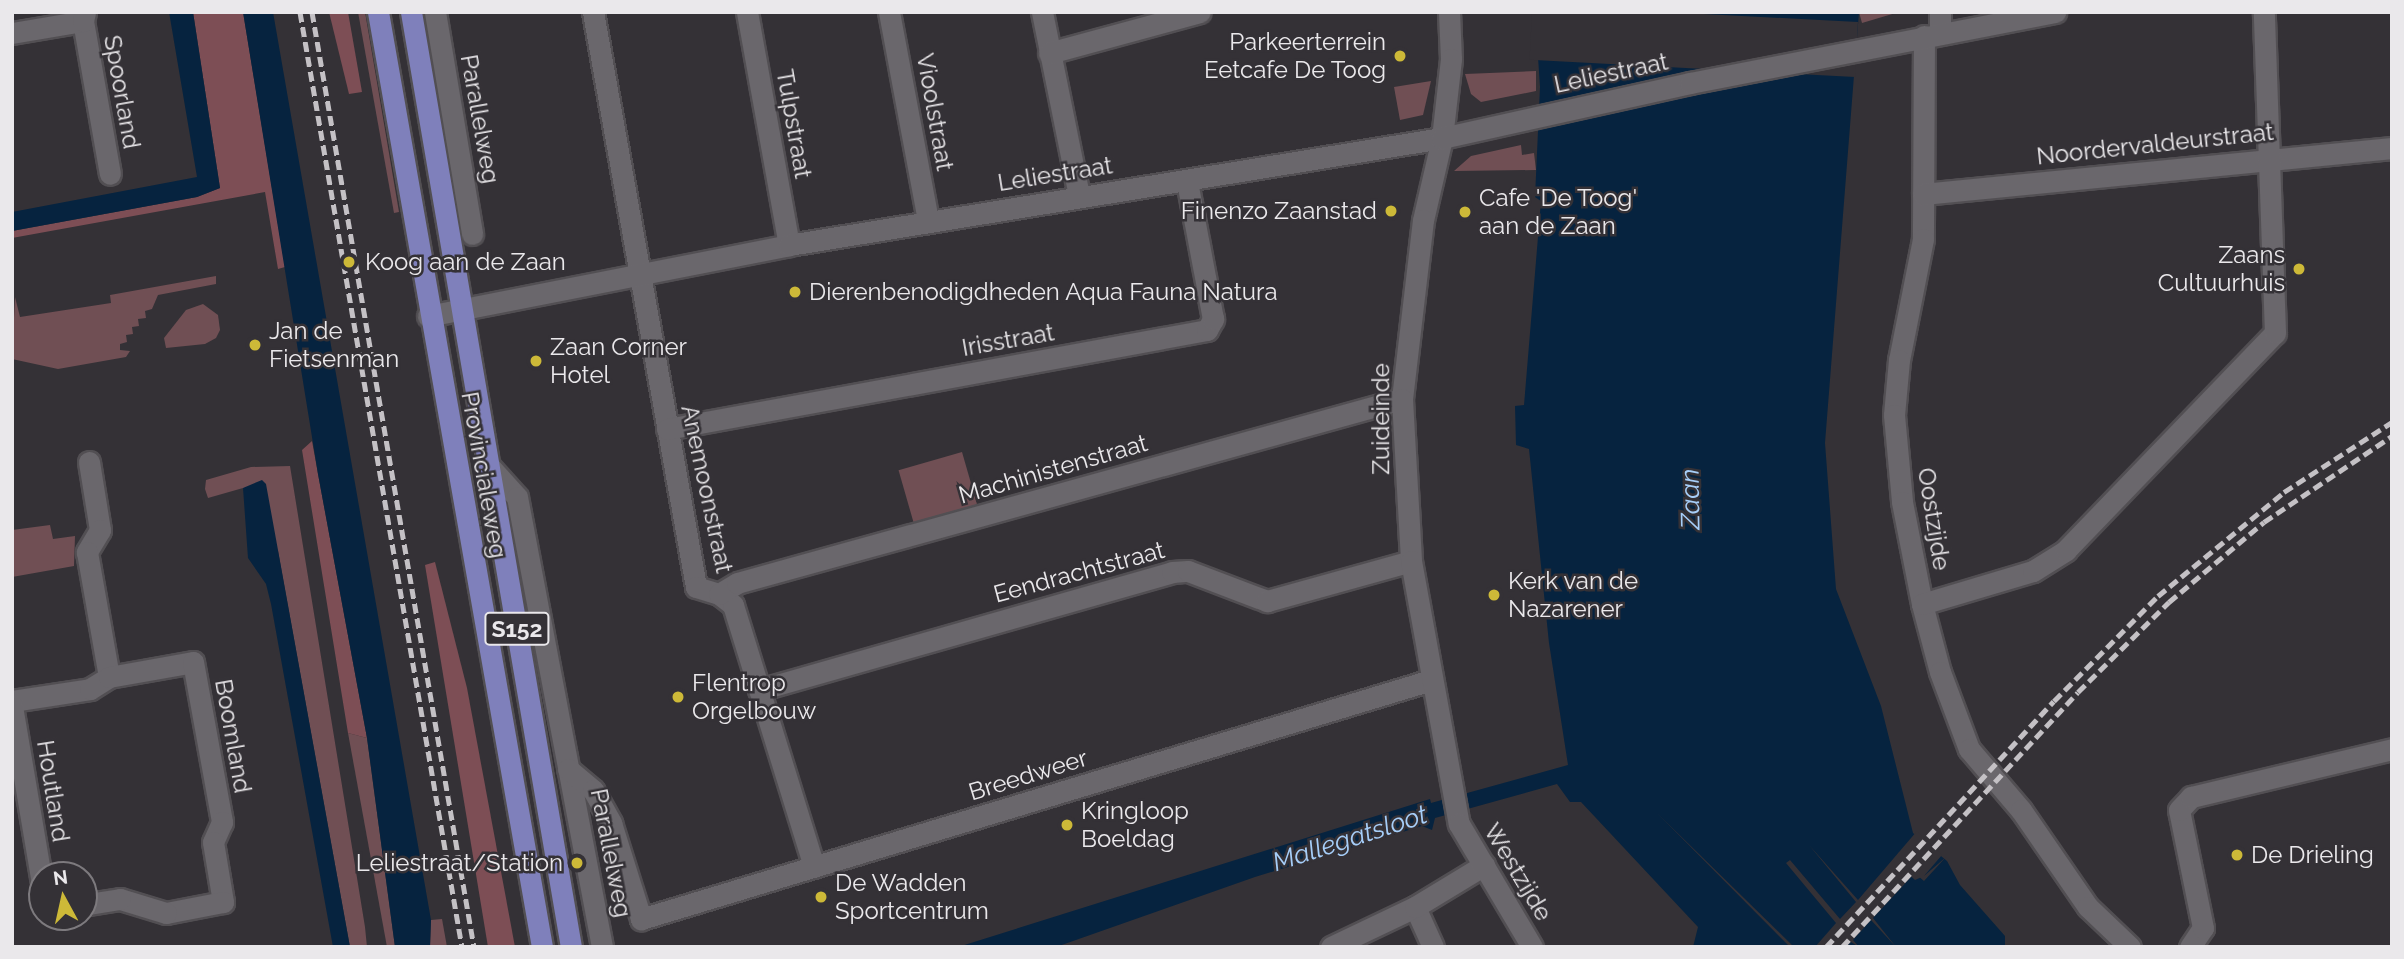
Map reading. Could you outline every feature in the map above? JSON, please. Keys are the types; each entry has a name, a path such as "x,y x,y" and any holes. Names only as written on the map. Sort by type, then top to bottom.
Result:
{"main road":[{"name":"Provincialeweg","path":"378,12 428,316 542,947"},
{"name":"Provincialeweg","path":"411,12 571,947"}],"street":[{"name":"Parallelweg","path":"435,12 472,234"},
{"name":"Anemoonstraat","path":"593,12 696,587 719,594 733,606 814,867"},
{"name":"Tulpstraat","path":"747,12 789,245"},
{"name":"Vioolstraat","path":"890,12 928,221"},
{"path":"1042,12 1079,196"},
{"path":"1049,53 1200,12"},
{"name":"Zuideinde","path":"1449,12 1451,59 1442,138 1423,220 1402,399 1411,561 1450,793 1459,824"},
{"name":"Leliestraat","path":"428,316 462,312 789,245 1442,138 1856,49 1935,27 2055,12"},
{"path":"1922,604 2032,571 2066,550 2275,333 2265,158 2264,12"},
{"name":"Spoorland","path":"12,33 84,16 110,174"},
{"name":"Oostzijde","path":"1935,27 1923,194 1923,239 1899,360 1894,415 1902,502 1922,604 1969,749 2016,804 2088,907 2130,947"},
{"name":"Noordervaldeurstraat","path":"1923,194 2265,158 2392,148"},
{"name":"Irisstraat","path":"667,429 1207,330 1213,319 1187,181"},
{"name":"Machinistenstraat","path":"719,594 737,583 1402,399"},
{"path":"89,462 100,530 87,552 109,677"},
{"name":"Parallelweg","path":"489,467 517,497 601,947"},
{"name":"Eendrachtstraat","path":"759,690 1172,572 1188,571 1267,601 1411,561"},
{"name":"Boomland","path":"12,701 90,689 109,677 193,662 222,822 213,842 223,902 166,913 120,899 98,903"},
{"name":"Breedweer","path":"641,919 1431,680"},
{"name":"Houtland","path":"12,706 38,861"},
{"path":"2190,947 2203,928 2179,810 2191,797 2392,749"},
{"name":"Parallelweg","path":"568,769 593,790 611,823 641,919"},
{"name":"Westzijde","path":"1459,824 1532,947"},
{"path":"1331,947 1415,908 1484,865"},
{"path":"1415,908 1433,947"}],"shaded area":[{"path":"193,12 243,12 285,267 278,269 265,192 12,238 12,231 197,197 220,188"},
{"path":"329,12 348,12 362,92 349,94"},
{"path":"358,12 365,12 399,212 394,213"},
{"path":"1859,12 1899,12 1862,23"},
{"path":"1536,71 1536,91 1481,102 1471,94 1465,74"},
{"path":"1431,81 1423,115 1400,120 1394,87"},
{"path":"1521,145 1522,155 1534,153 1536,170 1454,171 1471,156"},
{"path":"216,276 216,284 158,295 152,309 145,311 146,318 138,319 139,326 132,327 133,334 126,335 127,342 120,344 120,350 130,351 126,357 58,369 12,359 15,297 20,317 111,303 110,295"},
{"path":"203,304 218,315 220,330 216,338 205,344 166,348 164,338 186,310"},
{"path":"312,441 367,738 348,733 302,450"},
{"path":"962,452 977,505 914,523 899,470"},
{"path":"290,466 367,947 350,947 278,551 243,488 208,498 205,489 206,480 251,467"},
{"path":"50,525 53,539 75,536 74,566 12,577 12,530"},
{"path":"435,562 467,688 515,947 488,947 425,565"},
{"path":"348,733 367,738 395,947 387,947"},
{"path":"442,919 447,947 430,947 431,920"}],"water":[{"path":"169,12 193,12 220,188 197,197 12,231 12,212 197,177"},
{"path":"243,12 273,12 431,920 430,947 395,947 367,738 318,474"},
{"path":"1535,12 1859,12 1825,443 1836,589 1881,706 1913,833 1947,861 1960,885 2005,936 2005,947 1693,947 1698,927 1581,802 1570,802 1557,784 1435,818 1432,830 1422,826 1255,877 1056,947 958,947 1430,799 1431,803 1568,765 1549,643 1529,449 1516,445 1515,406 1524,405 1541,201 1535,197 1540,87","holes":["1899,852 1924,876 1915,880 1895,862"]},
{"path":"262,480 266,484 350,947 333,947 271,604 266,584 248,558 243,488"}],"pier":[{"path":"1532,12 1667,12 1858,22 1855,77 1530,60"},
{"path":"1656,812 1794,947 1790,947"},
{"path":"1917,831 1942,855 1924,876 1946,857 1924,881 1899,860 1914,874 1873,918 1896,947 1871,920 1853,940 1859,947 1851,942 1846,947 1815,947 1836,923 1786,863 1790,860 1840,919 1856,902 1809,845 1858,900"}],"railway":[{"path":"300,12 462,947"},
{"path":"312,12 474,947"},
{"path":"1826,947 2054,701 2158,596 2284,492 2392,422"},
{"path":"1842,947 2078,692 2169,602 2264,522 2392,436"}],"place":[{"name":"Parkeerterrein Eetcafe De Toog","path":"1400,56"},
{"name":"Finenzo Zaanstad","path":"1391,211"},
{"name":"Cafe 'De Toog' aan de Zaan","path":"1465,212"},
{"name":"Koog aan de Zaan","path":"349,262"},
{"name":"Zaans Cultuurhuis","path":"2299,269"},
{"name":"Dierenbenodigdheden Aqua Fauna Natura","path":"795,292"},
{"name":"Jan de Fietsenman","path":"255,345"},
{"name":"Zaan Corner Hotel","path":"536,361"},
{"name":"Kerk van de Nazarener","path":"1494,595"},
{"name":"Flentrop Orgelbouw","path":"678,697"},
{"name":"Kringloop Boeldag","path":"1067,825"},
{"name":"De Drieling","path":"2237,855"},
{"name":"Leliestraat/Station","path":"577,863"},
{"name":"De Wadden Sportcentrum","path":"821,897"}],"water label":[{"name":"Zaan","path":"1691,499"},
{"name":"Mallegatsloot","path":"1350,839"}]}
